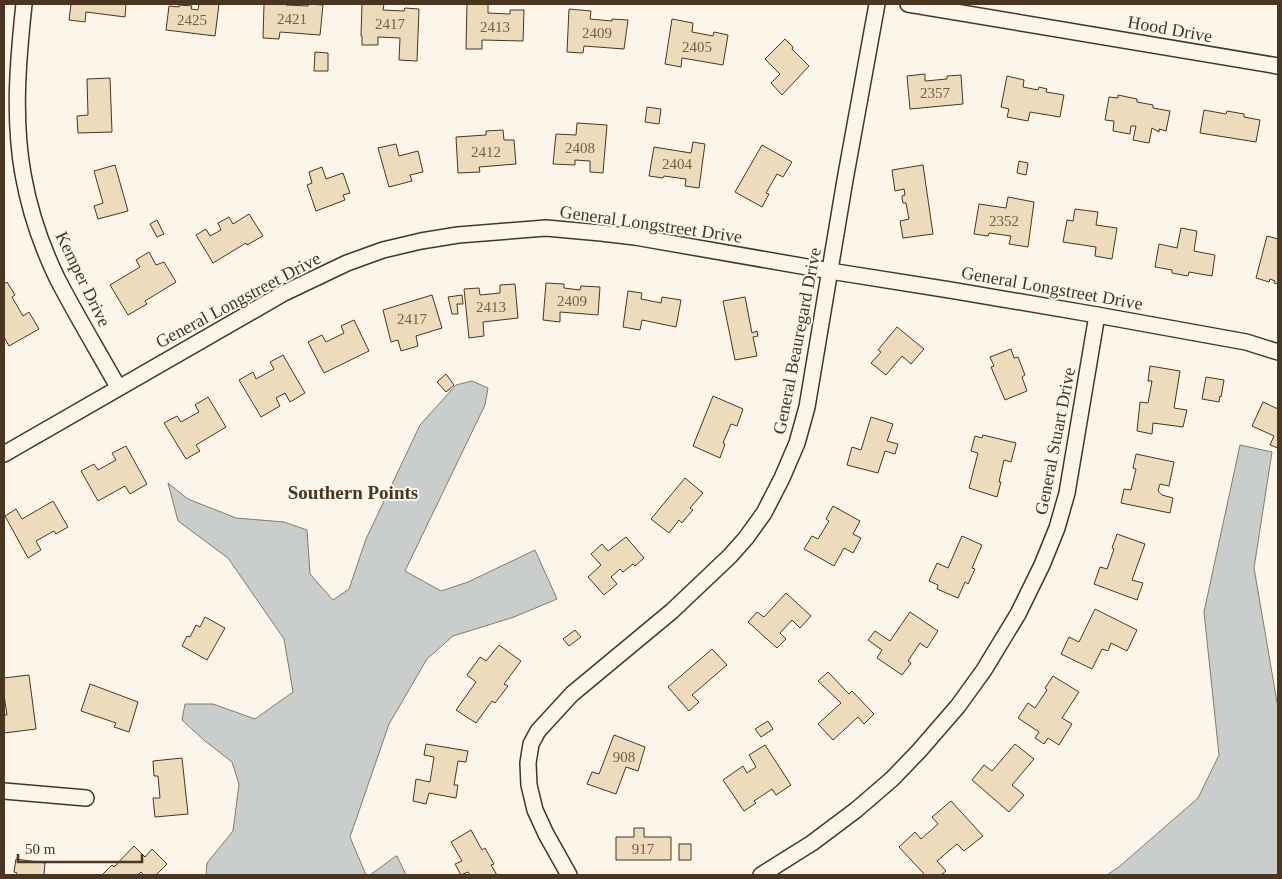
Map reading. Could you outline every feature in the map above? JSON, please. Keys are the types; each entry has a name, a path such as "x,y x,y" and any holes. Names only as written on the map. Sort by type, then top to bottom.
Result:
{"street":[{"name":"Kemper Drive","path":"24,4 18,81 18,128 23,174 33,215 57,278 118,387"},
{"name":"General Beauregard Drive","path":"569,875 535,810 529,785 528,763 531,744 538,731 572,694 679,604 730,556 764,513 782,478 797,443 807,407 877,4"},
{"name":"Hood Drive","path":"908,4 1278,66"},
{"name":"General Longstreet Drive","path":"4,454 118,387 293,289 347,264 384,250 458,235 546,228 635,237 1097,315 1246,342 1278,352"},
{"name":"General Stuart Drive","path":"761,875 812,843 856,810 892,779 958,706 984,670 1018,614 1042,565 1057,528 1067,493 1097,315"},
{"path":"4,791 86,798"}],"shaded area":[{"path":"472,381 488,388 485,405 405,571 441,591 468,582 535,550 557,599 514,617 453,636 427,659 389,724 350,837 366,875 206,875 207,863 233,831 239,784 232,762 182,720 185,704 213,704 255,719 293,692 284,639 228,558 178,521 168,483 188,499 236,518 284,522 307,530 310,574 333,600 349,589 366,539 420,425 456,385"},
{"path":"1240,445 1272,452 1254,568 1278,708 1278,875 1107,875 1120,866 1198,798 1219,755 1204,612"},
{"path":"396,856 406,875 370,875"}],"building":[{"path":"71,4 126,4 125,17 86,12 85,22 69,20"},
{"path":"199,4 219,4 215,36 166,30 169,6 192,6 191,9 198,10"},
{"path":"264,4 323,5 320,35 280,32 279,39 263,38"},
{"path":"362,4 384,4 383,10 404,11 405,8 419,9 417,61 399,60 400,38 378,37 378,45 362,45"},
{"path":"467,4 488,4 488,13 510,14 510,10 524,10 523,41 482,40 482,49 466,49"},
{"path":"569,9 591,11 590,19 628,20 624,49 584,46 583,53 567,52"},
{"path":"672,19 693,23 692,32 713,36 714,32 728,35 723,65 682,58 681,67 665,64"},
{"path":"785,39 809,66 782,95 771,83 780,74 765,59"},
{"path":"315,52 328,53 328,71 314,71"},
{"path":"925,74 925,81 947,79 947,76 961,75 963,104 910,109 907,76"},
{"path":"1007,76 1024,80 1023,87 1038,90 1039,87 1047,89 1046,92 1064,95 1060,117 1030,112 1028,121 1007,117 1009,109 1001,107"},
{"path":"110,78 112,132 78,133 77,116 88,115 87,79"},
{"path":"1118,95 1137,99 1137,102 1153,105 1153,108 1170,111 1166,131 1159,129 1159,132 1152,128 1149,143 1133,140 1136,126 1131,126 1130,134 1113,131 1114,121 1105,120 1109,97 1118,98"},
{"path":"647,107 661,109 659,124 645,122"},
{"path":"1204,110 1226,114 1227,111 1244,114 1244,117 1260,120 1256,142 1200,133"},
{"path":"577,123 607,125 603,173 590,172 590,161 575,160 575,165 553,164 556,134 576,135"},
{"path":"503,130 504,140 514,140 516,164 479,167 480,172 458,173 456,137 486,135 486,131"},
{"path":"693,142 705,144 699,188 685,186 686,179 649,176 654,147 691,153"},
{"path":"396,144 399,156 418,151 423,172 410,175 412,181 389,187 378,148"},
{"path":"762,145 792,162 783,177 777,174 766,193 769,194 762,207 735,192"},
{"path":"1019,161 1028,163 1026,175 1017,173"},
{"path":"115,165 128,211 98,219 94,206 103,203 94,171"},
{"path":"923,165 933,234 903,238 900,221 909,219 906,203 903,203 902,198 905,195 904,189 895,191 892,170"},
{"path":"322,167 326,179 343,173 350,193 343,195 345,200 316,211 307,185 312,183 309,172"},
{"path":"1008,197 1034,202 1028,247 1009,244 1011,236 989,233 988,236 974,234 979,204 1006,208"},
{"path":"1075,209 1098,212 1096,225 1117,228 1112,259 1095,256 1096,247 1063,242 1067,220 1073,221"},
{"path":"249,214 263,236 247,245 246,243 213,263 196,235 206,229 210,236 221,230 218,223 229,217 233,224"},
{"path":"157,220 164,234 157,237 150,224"},
{"path":"1181,228 1197,231 1194,251 1215,255 1212,276 1189,272 1188,276 1172,273 1172,270 1155,267 1159,244 1177,248"},
{"path":"1267,236 1278,239 1278,284 1270,279 1269,282 1256,278"},
{"path":"149,252 156,265 164,262 176,282 145,301 147,304 128,315 110,285 140,267 136,260"},
{"path":"7,282 15,295 12,297 23,316 29,312 39,329 9,346 4,337 4,284"},
{"path":"546,283 564,284 564,288 580,290 581,286 600,287 598,315 560,312 560,322 543,320"},
{"path":"515,284 518,318 483,322 484,336 469,338 464,289 479,288 480,295 500,293 500,285"},
{"path":"628,291 642,293 641,299 661,303 662,297 681,300 676,327 642,320 640,330 623,327"},
{"path":"432,295 442,328 416,336 418,346 401,351 398,340 391,342 383,310"},
{"path":"462,295 463,304 457,304 458,314 452,314 448,297"},
{"path":"745,297 752,333 757,331 758,336 753,337 757,356 735,360 723,301"},
{"path":"354,320 369,351 324,373 308,342 322,335 326,342 344,333 341,326"},
{"path":"897,327 924,349 911,364 902,356 886,375 871,363 881,352 878,350"},
{"path":"1011,349 1014,358 1018,357 1025,375 1022,377 1027,391 1005,400 991,367 994,366 990,357"},
{"path":"283,355 305,393 290,402 285,393 276,398 280,406 261,417 239,380 253,372 256,379 274,369 270,362"},
{"path":"1150,366 1180,371 1174,408 1187,410 1183,427 1153,423 1152,434 1137,431 1140,402 1148,403 1152,381 1148,381"},
{"path":"446,374 454,385 446,392 437,382"},
{"path":"1206,377 1224,380 1219,402 1202,399"},
{"path":"713,396 743,409 737,426 731,424 723,443 725,444 720,458 693,446"},
{"path":"208,397 226,427 196,445 200,451 186,459 164,423 177,416 181,422 199,412 195,405"},
{"path":"1263,402 1278,409 1278,448 1270,445 1274,436 1252,426"},
{"path":"871,417 893,424 887,441 898,444 895,454 885,451 878,473 847,465 852,447 861,450"},
{"path":"983,435 1016,443 1011,462 1004,460 997,497 969,488 978,453 971,451 975,436 982,438"},
{"path":"126,446 147,484 130,494 125,486 98,501 81,471 94,464 98,470 116,460 112,453"},
{"path":"1136,454 1174,462 1169,486 1160,484 1158,491 1162,495 1173,498 1170,513 1121,503 1124,489 1131,490 1136,469 1133,468"},
{"path":"685,478 703,493 690,508 693,510 682,523 679,520 669,533 651,519"},
{"path":"53,501 68,527 56,534 54,531 36,541 41,550 28,558 5,516 16,509 22,519"},
{"path":"833,506 860,521 853,534 861,538 853,553 844,548 834,566 804,549 812,536 818,539 829,521 826,519"},
{"path":"1117,534 1145,544 1132,580 1143,583 1137,600 1094,584 1100,567 1107,569"},
{"path":"962,536 982,545 972,568 975,569 968,584 965,582 958,598 937,589 938,585 929,581 937,563 948,568"},
{"path":"626,537 644,558 635,566 633,564 623,572 620,569 611,577 617,584 604,595 588,577 601,565 591,554 602,544 608,551"},
{"path":"786,593 811,616 800,628 792,620 780,633 786,639 777,648 748,622 757,612 764,617"},
{"path":"1095,609 1137,630 1127,651 1111,643 1108,651 1102,649 1092,669 1061,654 1069,637 1079,642"},
{"path":"910,612 938,631 927,648 920,643 908,661 911,663 902,675 877,658 882,650 868,640 875,631 890,641"},
{"path":"205,617 225,628 207,660 182,646 187,636 190,637 196,625 200,627"},
{"path":"575,630 581,637 569,646 563,639"},
{"path":"499,645 521,661 504,684 508,686 495,703 492,701 476,723 456,710 476,682 467,675 480,657 486,661"},
{"path":"712,649 727,665 692,695 699,702 689,711 668,687"},
{"path":"828,672 849,694 852,691 874,714 864,724 858,717 833,740 818,724 841,703 818,681"},
{"path":"29,675 36,729 4,733 4,715 7,715 4,678"},
{"path":"1053,676 1079,692 1062,718 1072,724 1059,745 1048,738 1044,744 1035,738 1039,732 1018,718 1028,703 1035,708 1047,690 1045,688"},
{"path":"90,684 138,702 129,732 114,727 116,723 81,711"},
{"path":"768,721 773,729 761,737 755,729"},
{"path":"614,735 645,747 638,771 626,767 616,794 587,784 592,772 599,774"},
{"path":"426,744 468,751 466,762 458,761 454,785 458,785 456,798 429,793 426,804 413,801 416,779 430,782 434,757 424,755"},
{"path":"1015,744 1034,759 1012,785 1024,795 1009,812 972,780 984,765 992,771"},
{"path":"765,745 791,785 776,795 772,789 754,801 756,803 744,811 723,780 743,766 747,773 756,767 749,755"},
{"path":"182,758 188,814 155,817 153,798 160,798 158,776 154,776 153,761"},
{"path":"951,801 983,836 964,851 957,844 937,861 946,871 941,875 925,875 899,847 915,832 921,839 938,824 932,817"},
{"path":"634,828 644,828 644,837 671,837 671,860 616,860 616,837 634,837"},
{"path":"471,830 482,850 485,848 494,864 491,865 497,875 470,875 468,872 461,875 455,864 462,861 451,842"},
{"path":"679,844 691,844 691,860 679,860"},
{"path":"134,846 145,857 152,849 167,864 156,875 144,875 141,872 138,875 102,875 112,865 114,867"},
{"path":"16,859 45,863 44,875 16,875 17,873 14,872"}],"district":[{"name":"Southern Points","path":"353,492"}]}
